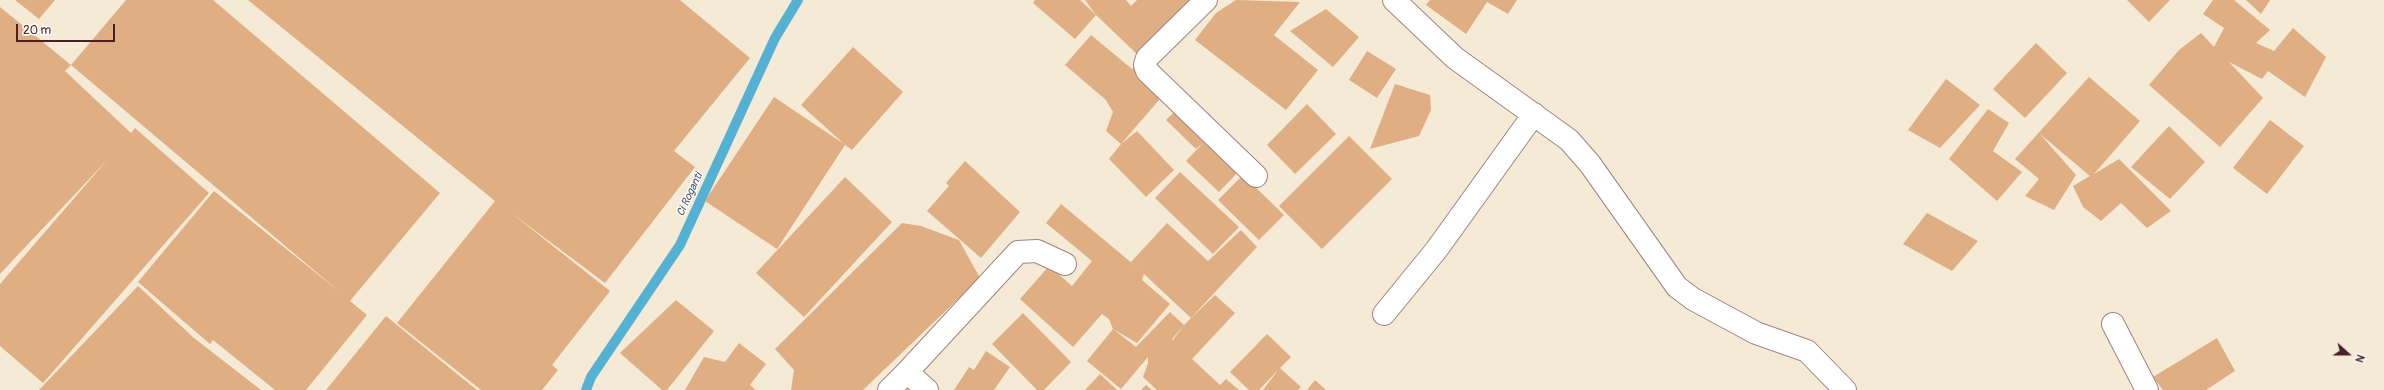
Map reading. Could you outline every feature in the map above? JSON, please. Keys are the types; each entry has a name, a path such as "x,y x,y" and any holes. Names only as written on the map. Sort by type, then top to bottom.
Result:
{"street":[{"path":"1206,0 1147,58 1145,65 1147,71 1256,176"},
{"path":"1394,0 1455,58 1569,140 1590,164 1677,287 1693,299 1756,333 1806,351 1845,390"},
{"path":"1384,314 1437,249 1534,114"},
{"path":"890,390 1018,252 1037,250 1065,264"},
{"path":"2113,324 2147,390"},
{"path":"907,372 927,390"}],"building":[{"path":"15,0 55,0 39,19"},
{"path":"126,0 213,0 440,193 350,301 367,315 306,390 275,390 213,340 210,344 138,282 214,191 341,293 71,65"},
{"path":"248,0 680,0 750,58 674,151 695,167 605,283 510,212 610,291 552,365 558,370 542,390 481,390 397,323 495,201"},
{"path":"1035,0 1080,0 1096,15 1075,39 1033,3"},
{"path":"1085,0 1126,0 1131,6 1137,0 1199,0 1140,57 1096,15"},
{"path":"1236,0 1300,2 1274,35 1318,70 1286,110 1195,40 1216,13"},
{"path":"1430,0 1517,0 1508,14 1487,2 1466,34 1426,5"},
{"path":"2127,0 2170,0 2149,22"},
{"path":"2213,0 2234,0 2270,30 2256,43 2274,51 2293,28 2326,57 2305,97 2268,71 2262,79 2229,62 2263,98 2220,147 2149,85 2179,50 2201,33 2214,47 2224,28 2203,14"},
{"path":"2246,0 2270,0 2261,14"},
{"path":"0,7 71,65 65,71 131,133 135,128 209,193 43,383 0,346 0,284 108,159 0,274"},
{"path":"1326,9 1359,37 1333,67 1290,31"},
{"path":"1091,35 1132,69 1134,66 1165,93 1121,144 1106,131 1113,112 1106,100 1065,65"},
{"path":"2036,43 2067,73 2025,118 1993,89"},
{"path":"853,47 903,92 852,150 845,145 777,249 705,201 774,97 844,144 801,105"},
{"path":"1367,51 1396,69 1377,98 1349,80"},
{"path":"2089,77 2140,121 2094,174 2119,159 2171,211 2147,228 2121,203 2101,221 2083,207 2073,186 2090,176 2040,134 2076,175 2054,210 2025,196 2039,179 2015,159"},
{"path":"1946,79 1980,105 1940,148 1908,130"},
{"path":"1395,84 1430,95 1431,110 1419,136 1370,149"},
{"path":"1307,104 1336,134 1295,174 1267,145"},
{"path":"1179,107 1242,168 1219,192 1186,161 1204,142 1196,149 1166,120"},
{"path":"1988,109 2009,123 1993,151 2022,172 1997,201 1949,159"},
{"path":"2270,120 2304,146 2267,194 2233,168"},
{"path":"2169,126 2205,162 2170,199 2131,167"},
{"path":"1137,131 1174,170 1146,197 1109,159 1121,144"},
{"path":"1349,136 1392,179 1322,249 1279,206"},
{"path":"965,161 1020,212 981,258 927,211 949,186 946,183"},
{"path":"1180,172 1239,227 1213,254 1155,198"},
{"path":"1243,175 1284,215 1259,240 1218,200"},
{"path":"845,177 892,222 804,317 756,273"},
{"path":"1061,204 1139,269 1131,262 1167,223 1208,261 1241,230 1257,247 1191,318 1144,274 1142,280 1170,304 1137,343 1113,329 1109,319 1102,314 1073,347 1020,299 1049,266 1072,286 1092,261 1046,223"},
{"path":"1927,213 1978,241 1952,271 1903,244"},
{"path":"902,223 921,226 959,240 980,278 863,390 791,390 794,370 775,349"},
{"path":"138,286 194,338 261,390 39,390"},
{"path":"1215,295 1235,313 1192,359 1220,385 1226,379 1239,390 1157,390 1143,377 1148,363 1148,357 1121,389 1087,361 1113,329 1136,347 1170,312 1184,325","holes":["1184,325 1173,340 1172,339"]},
{"path":"676,300 714,331 667,390 662,390 620,353"},
{"path":"1023,313 1071,362 1044,390 1037,390 992,344"},
{"path":"386,316 430,352 477,390 326,390"},
{"path":"1267,334 1291,357 1280,368 1301,387 1298,390 1263,390 1279,369 1259,390 1249,390 1230,372"},
{"path":"2217,338 2235,371 2206,390 2163,390 2153,377"},
{"path":"739,343 766,364 750,385 756,390 685,390 704,357 725,362"},
{"path":"986,351 1010,367 994,390 954,390 969,367 974,370"},
{"path":"1100,374 1117,390 1085,390"},
{"path":"1315,380 1326,390 1307,390"},
{"path":"1146,385 1152,390 1141,390"}],"waterway":[{"name":"Ci Roganti","path":"586,390 591,377 680,245 775,38 798,0"}]}
